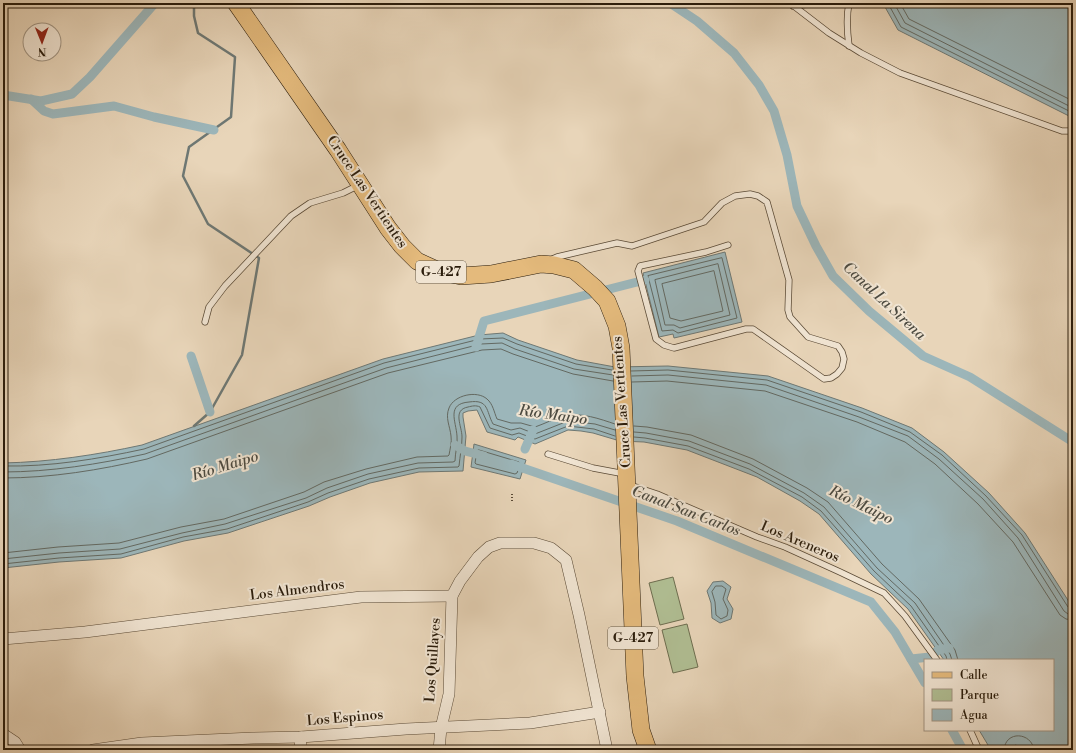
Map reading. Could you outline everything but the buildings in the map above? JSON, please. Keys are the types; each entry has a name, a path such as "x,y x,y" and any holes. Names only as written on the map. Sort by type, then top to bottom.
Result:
{"main road":[{"name":"Cruce Las Vertientes","path":"236,3 338,150 388,228 402,246 417,261 440,272 461,276 491,274 541,264 554,265 574,270 595,288 607,301 619,337 635,676 641,730 648,750"}],"street":[{"path":"452,596 460,581 478,557 489,547 500,543 534,543 551,548 566,560 607,750"},
{"name":"Los Almendros","path":"3,639 86,632 361,597 452,596"},
{"name":"Los Quillayes","path":"439,750 441,728 449,694 452,596"},
{"name":"Los Espinos","path":"93,750 123,748 142,743 301,737 406,729 530,723 600,712"},
{"path":"3,734 15,742 20,750"},
{"path":"300,750 301,737"}],"lane":[{"path":"792,4 818,3"},
{"path":"848,3 846,16 850,46"},
{"path":"792,4 829,33 900,73 1062,131 1073,131"},
{"path":"205,322 209,307 221,291 291,216 310,204 343,193 361,185"},
{"path":"541,264 557,257 617,243 632,246 704,222 722,203 735,196 742,194 758,196 767,202 788,280 788,310 790,317 808,337 838,346 844,359 842,368 837,374 831,378 824,379 753,330 746,329 674,348 664,345 656,339 638,271 640,266 706,252 728,245"},
{"name":"Los Areneros","path":"548,454 593,468 757,537 785,547 884,594 905,616 936,659"},
{"path":"970,731 980,750"}],"path":[{"path":"512,494 512,502"}],"green space":[{"path":"673,577 684,619 660,625 649,583"},
{"path":"687,624 698,667 673,673 662,630"}],"water":[{"path":"886,3 1073,3 1073,118 898,30 885,7"},
{"path":"725,252 742,322 674,338 673,334 659,337 643,273"},
{"name":"Río Maipo","path":"503,333 518,340 577,360 615,367 668,366 768,376 862,408 912,428 944,452 989,493 1025,533 1073,608 1073,750 1026,750 1023,747 1015,745 1012,750 991,750 980,731 1054,731 1054,659 943,659 908,609 871,574 819,514 800,501 757,477 687,450 644,442 620,441 593,433 568,430 535,444 518,437 515,440 487,432 477,410 463,413 466,436 463,471 419,472 370,483 309,506 228,533 184,541 121,558 59,562 3,568 3,463 73,457 142,445 383,359 479,335"},
{"path":"474,444 526,460 520,479 471,467"},
{"path":"723,581 731,587 727,599 733,609 731,619 720,623 712,618 711,603 707,591 713,582"}],"waterway":[{"name":"Canal La Sirena","path":"3,95 41,101 72,94 90,77 155,3"},
{"path":"194,3 194,16 198,33 235,57 231,117 189,147 183,176 208,224 259,258 242,355 210,412 194,426"},
{"name":"Canal La Sirena","path":"670,3 697,21 734,53 759,85 774,111 787,155 797,206 816,246 833,276 869,311 923,356 970,377 1073,442"},
{"path":"31,99 44,111 53,114 114,106 154,117 214,130"},
{"path":"476,347 484,321 645,280"},
{"path":"191,356 210,412"},
{"path":"525,449 533,430"},
{"name":"Canal San Carlos","path":"455,445 465,451 484,456"},
{"name":"Canal San Carlos","path":"511,464 677,521 871,602 895,632 924,681"},
{"path":"911,659 930,657 938,650 949,648"},
{"name":"Canal San Carlos","path":"953,731 963,750"}]}
